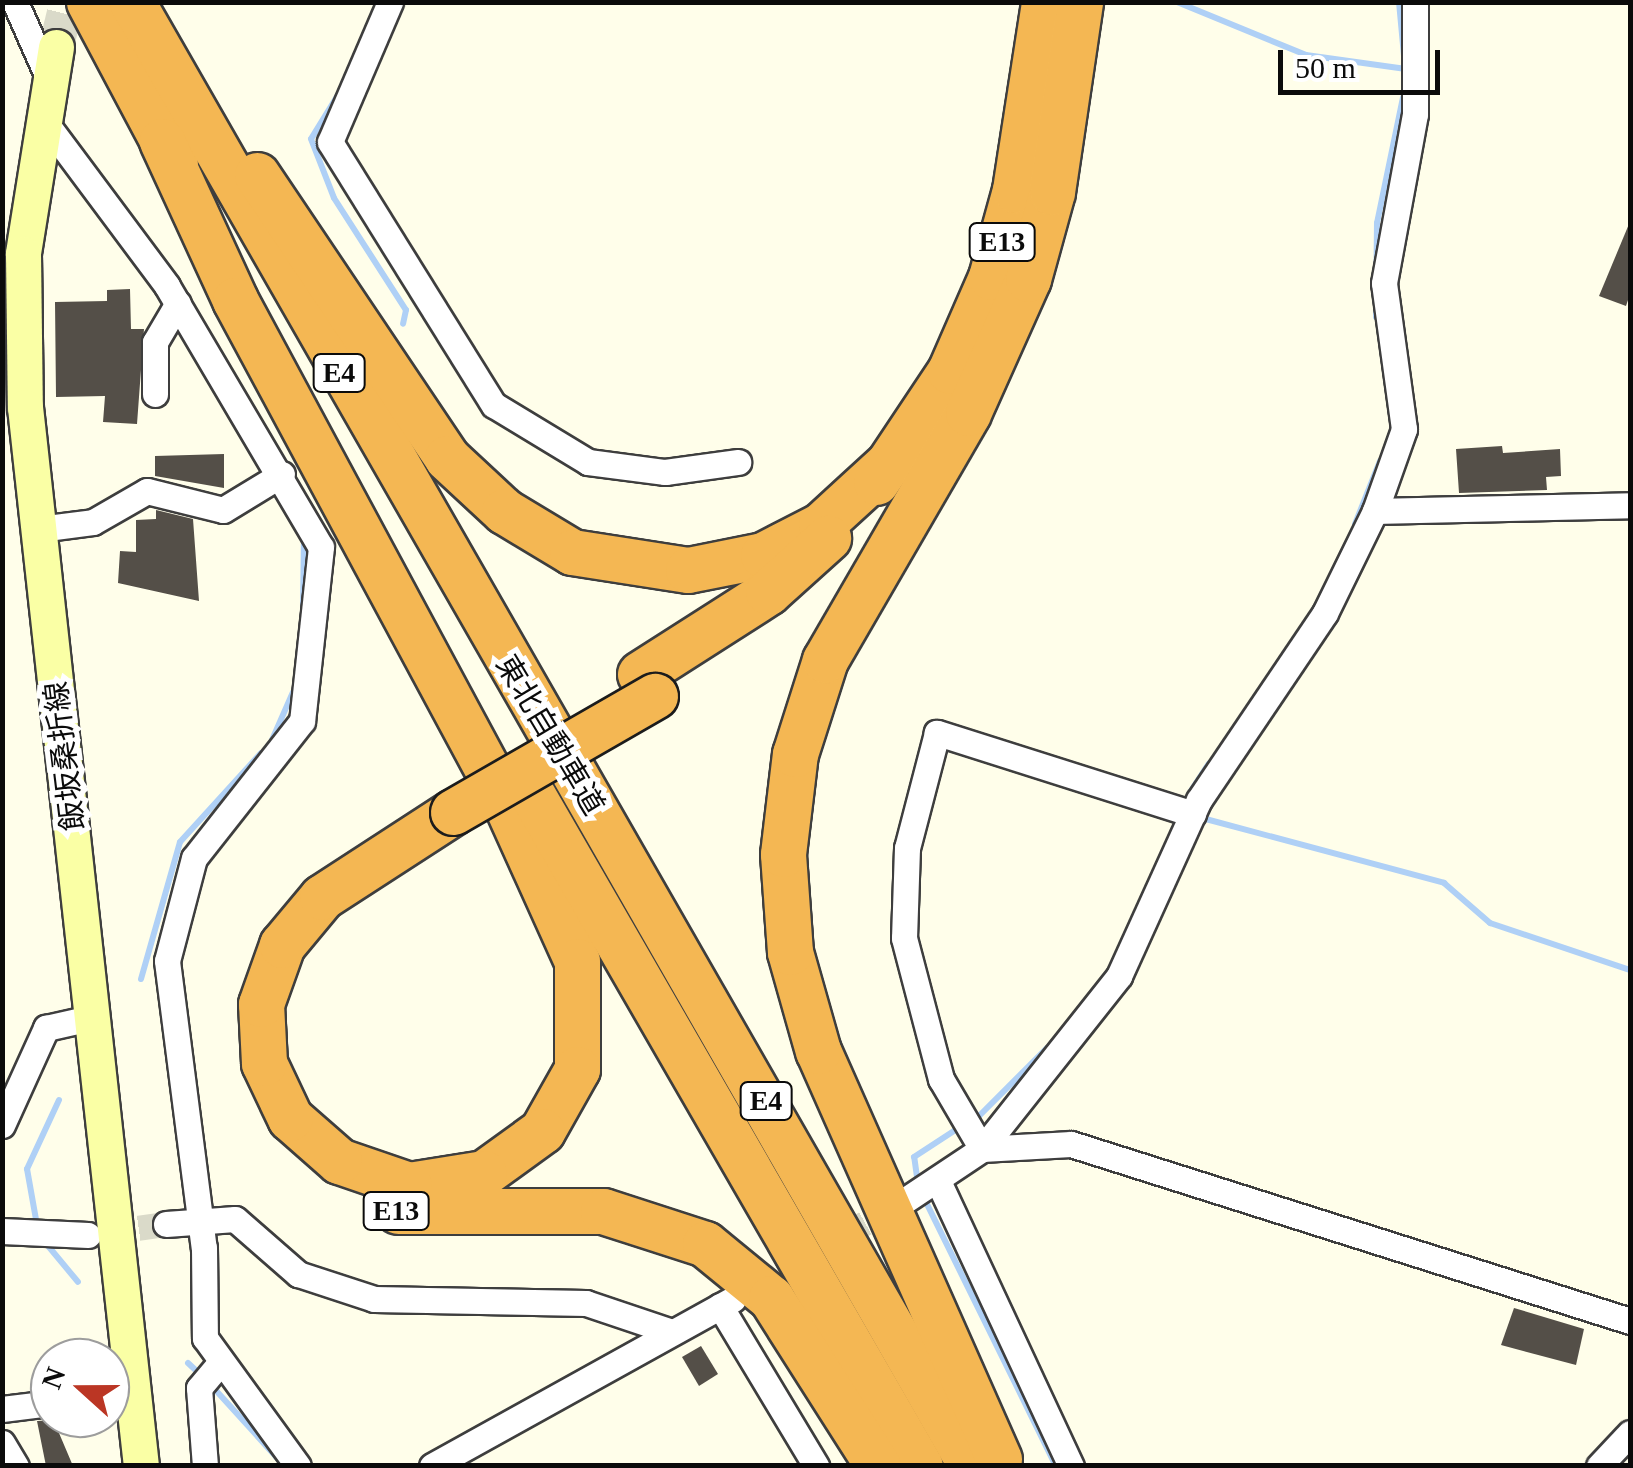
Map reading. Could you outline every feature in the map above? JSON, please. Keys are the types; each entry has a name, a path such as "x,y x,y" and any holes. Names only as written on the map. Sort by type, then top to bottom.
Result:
{"highway":[{"name":"東北自動車道","path":"88,2 162,140 920,1466"},
{"name":"東北自動車道","path":"133,2 972,1466"},
{"path":"133,2 301,236 426,432 536,534 609,564 725,565 821,525 915,461"},
{"name":"E13","path":"1002,1466 818,1051 784,904 787,801 808,706 991,277 1044,2"},
{"name":"E13","path":"878,1466 770,1298 705,1244 603,1211 401,1212 329,1187 272,1139 251,1105 233,1033 261,928 310,873 647,685 802,564 915,461 991,370 1033,264 1080,2"},
{"path":"162,140 234,300 506,804 577,961 577,1068 542,1132 484,1173 409,1185 339,1161 290,1118 264,1063 261,1004 282,945 311,908 447,800"}],"main road":[{"name":"飯坂桑折線","path":"53,63 42,118 21,328 39,528 142,1466"}],"street":[{"path":"15,2 53,63"},
{"path":"390,2 330,142 494,405 588,462 665,472 738,462"},
{"path":"1070,1466 922,1191 969,1131 1118,976 1186,811 1326,613 1376,511 1404,428 1384,284 1415,114 1415,2"},
{"path":"42,118 178,303 282,474 321,547 310,694 288,744 194,858 167,961 198,1220 205,1338 219,1364 298,1466"},
{"path":"154,394 156,342 178,303"},
{"path":"39,528 93,522 147,491 223,510 282,474"},
{"path":"1376,511 1630,505"},
{"path":"969,1131 919,1010 904,938 907,848 937,733 1186,811"},
{"path":"2,1125 46,1028 95,1016"},
{"path":"969,1131 1103,1151 1630,1321"},
{"path":"166,1224 236,1218 298,1274 374,1299 586,1303 672,1332"},
{"path":"2,1231 28,1240 88,1235"},
{"path":"432,1466 726,1302 816,1466"},
{"path":"205,1466 199,1388 219,1364"},
{"path":"2,1409 30,1406"},
{"path":"1599,1466 1630,1433"},
{"path":"2,1443 16,1466"}],"building":[{"path":"1629,224 1630,294 1626,306 1599,296"},
{"path":"130,289 131,329 144,329 137,424 103,422 105,396 56,397 55,302 107,301 107,290"},
{"path":"1502,446 1503,453 1560,449 1561,476 1546,477 1547,490 1459,493 1456,449"},
{"path":"224,454 224,488 155,476 155,456"},
{"path":"156,510 193,519 199,601 118,583 120,551 136,552 136,520 156,519"},
{"path":"1514,1308 1584,1329 1576,1365 1501,1345"},
{"path":"701,1346 718,1374 699,1386 682,1357"},
{"path":"40,1438 61,1438 73,1466 46,1466"}],"waterway":[{"path":"1177,2 1306,55 1406,69"},
{"path":"1399,2 1404,56"},
{"path":"341,90 311,139 334,198 406,310 403,324"},
{"path":"1376,317 1377,223 1403,98"},
{"path":"1355,524 1380,461"},
{"path":"303,606 304,533"},
{"path":"272,740 293,692"},
{"path":"141,979 180,842 261,753"},
{"path":"1191,791 1209,763"},
{"path":"1202,818 1444,883 1490,923 1630,970"},
{"path":"975,1120 1047,1048"},
{"path":"37,1225 27,1169 59,1100"},
{"path":"918,1184 914,1157 963,1125"},
{"path":"923,1196 1056,1466"},
{"path":"44,1241 78,1282"},
{"path":"188,1363 202,1376"},
{"path":"211,1385 280,1461"}],"tunnel":[{"path":"56,47 67,2"},
{"path":"747,1290 895,1206"},
{"path":"102,1233 166,1224"}]}
